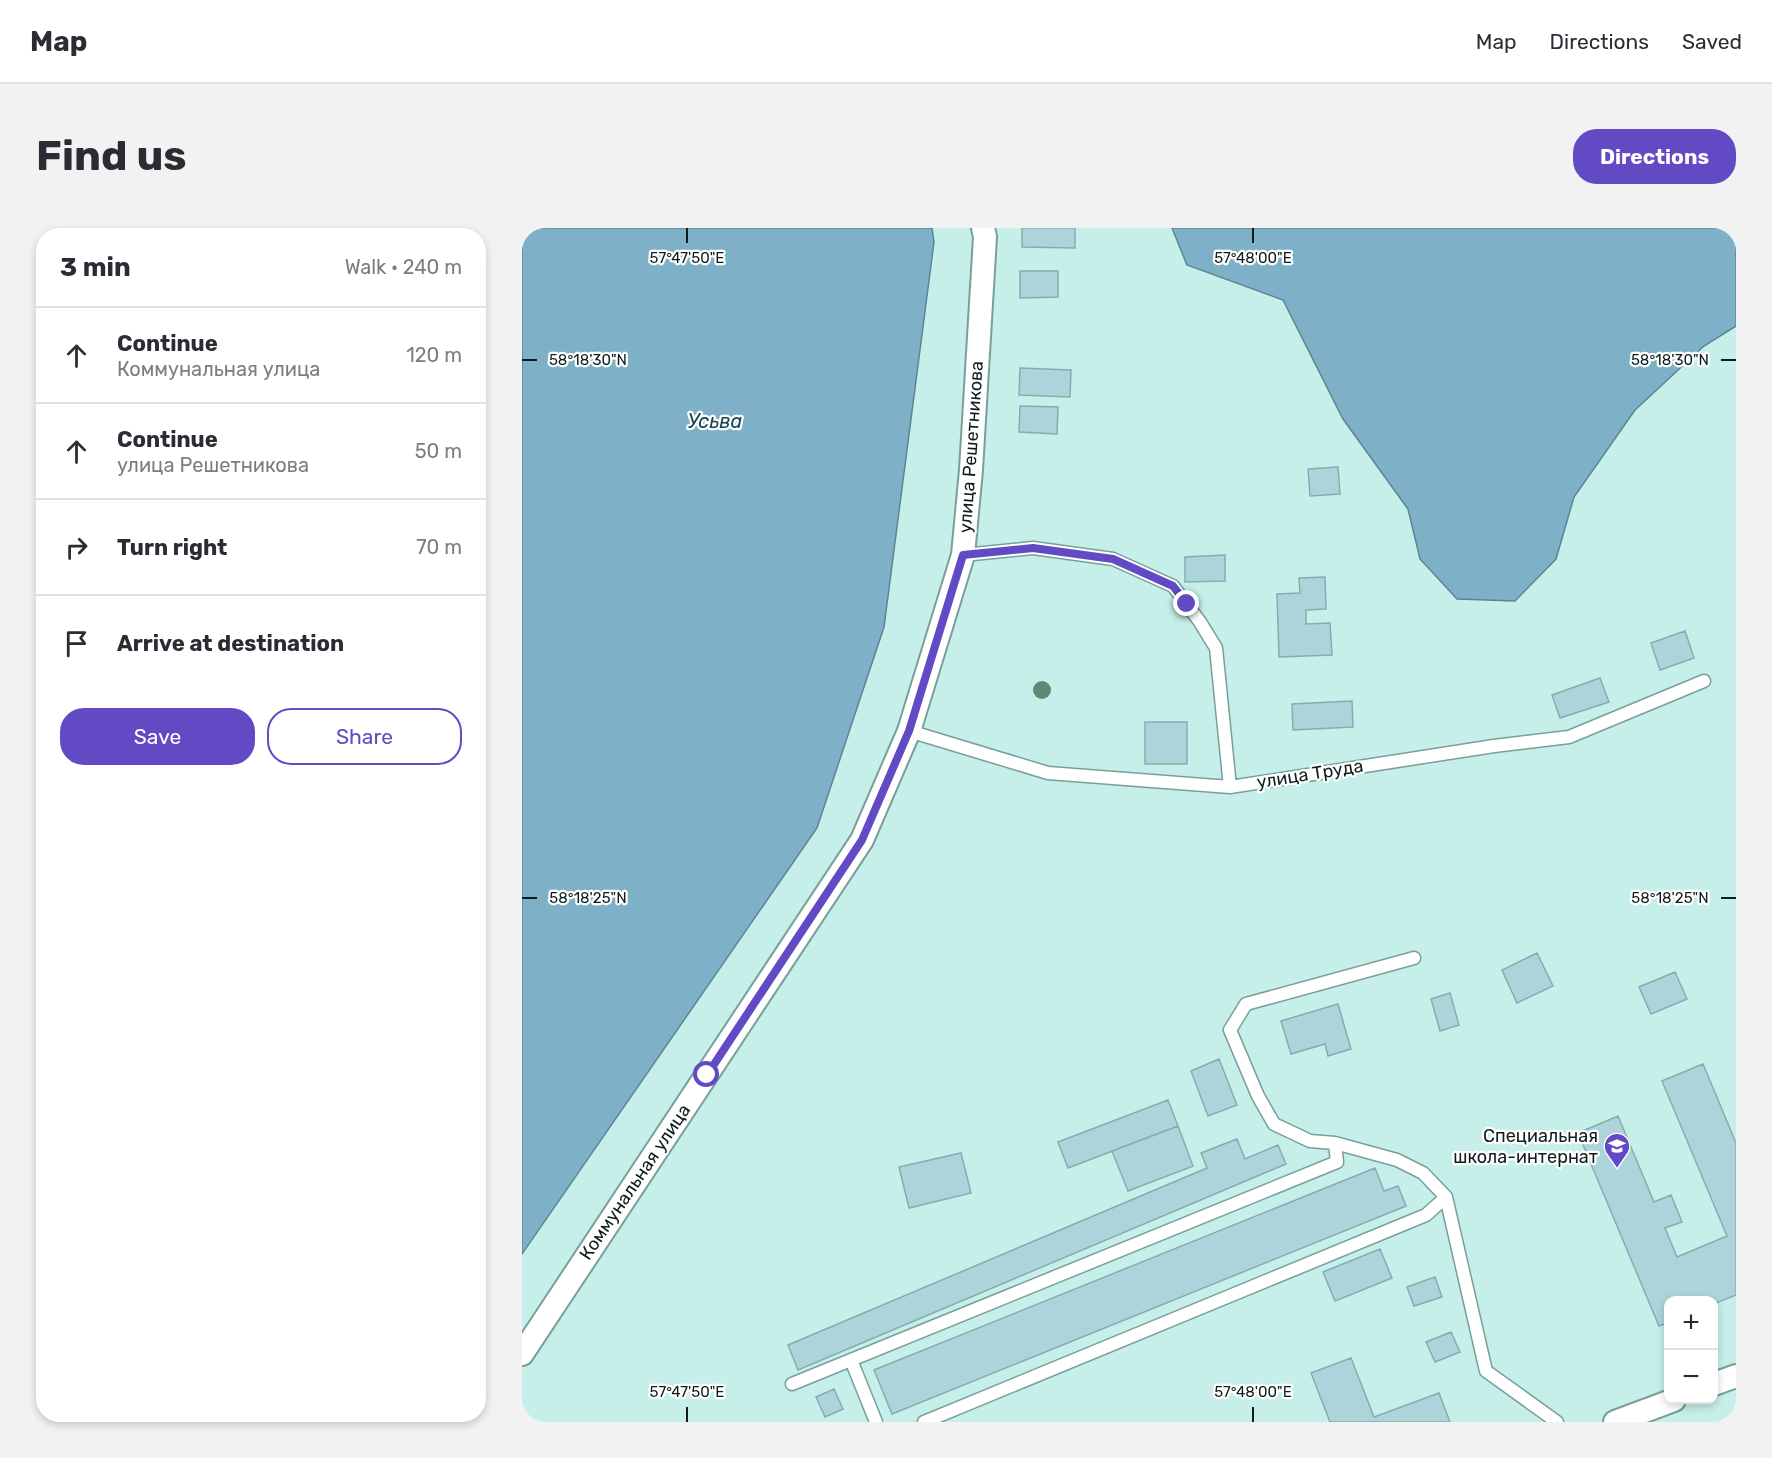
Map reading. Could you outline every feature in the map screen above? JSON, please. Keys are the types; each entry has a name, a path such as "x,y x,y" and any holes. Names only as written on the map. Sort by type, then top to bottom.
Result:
{"street":[{"name":"улица Решетникова","path":"909,731 963,555 973,435 984,228"},
{"name":"Коммунальная улица","path":"522,1354 862,840 909,731"},
{"path":"1718,1382 1736,1376"},
{"path":"1615,1422 1664,1404"}],"lane":[{"path":"963,555 1033,548 1113,559 1173,586 1216,648 1230,786"},
{"name":"улица Труда","path":"909,731 1048,773 1230,786 1569,737 1704,681"},
{"path":"1414,958 1246,1004 1230,1030 1258,1096 1274,1124 1310,1141 1335,1143 1397,1160 1423,1173 1446,1197 1486,1371 1557,1422"},
{"path":"792,1384 1337,1162 1335,1143"},
{"path":"924,1422 1426,1215 1446,1197"},
{"path":"851,1360 876,1422"}],"water":[{"name":"Усьва","path":"522,228 932,228 934,242 884,627 817,828 522,1254"},
{"path":"1172,228 1736,228 1736,326 1704,346 1635,410 1574,497 1556,559 1515,601 1457,599 1420,559 1408,509 1343,419 1283,300 1187,265"}],"building":[{"path":"1022,228 1075,228 1075,248 1022,247"},
{"path":"1020,271 1058,271 1058,297 1020,298"},
{"path":"1020,368 1071,370 1070,397 1019,395"},
{"path":"1020,406 1058,407 1057,434 1019,432"},
{"path":"1338,467 1340,494 1310,496 1308,469"},
{"path":"1225,555 1225,581 1185,582 1185,557"},
{"path":"1325,577 1326,609 1306,610 1306,624 1330,623 1332,655 1279,657 1277,594 1300,593 1299,578"},
{"path":"1685,631 1694,658 1660,670 1651,643"},
{"path":"1600,678 1609,702 1560,718 1552,695"},
{"path":"1352,701 1353,727 1293,730 1292,704"},
{"path":"1145,722 1187,722 1187,764 1145,764"},
{"path":"1537,953 1553,986 1517,1003 1502,970"},
{"path":"1675,972 1687,999 1651,1014 1639,987"},
{"path":"1450,993 1459,1025 1440,1031 1431,999"},
{"path":"1338,1004 1351,1049 1328,1056 1325,1044 1291,1054 1281,1021"},
{"path":"1219,1059 1237,1105 1208,1116 1191,1071"},
{"name":"Специальная школа-интернат","path":"1703,1064 1736,1143 1736,1295 1718,1302 1718,1296 1664,1296 1664,1324 1659,1326 1578,1133 1618,1116 1654,1202 1671,1195 1682,1222 1665,1228 1677,1257 1727,1236 1662,1081"},
{"path":"1168,1100 1178,1126 1068,1168 1058,1142"},
{"path":"1178,1126 1193,1166 1128,1191 1112,1151"},
{"path":"1237,1139 1245,1159 1278,1145 1286,1164 798,1370 788,1345 1207,1168 1201,1153"},
{"path":"961,1153 971,1193 909,1208 899,1167"},
{"path":"1375,1168 1384,1191 1398,1186 1406,1206 892,1414 874,1370"},
{"path":"1380,1249 1392,1278 1335,1301 1323,1272"},
{"path":"1435,1277 1442,1297 1414,1306 1407,1287"},
{"path":"1451,1332 1460,1352 1435,1362 1426,1342"},
{"path":"1351,1358 1374,1417 1439,1393 1450,1422 1330,1422 1311,1373"},
{"path":"834,1389 843,1409 825,1417 816,1397"}],"place":[{"name":"Специальная школа-интернат","path":"1617,1169"}],"route":[{"path":"707,1075 862,840 909,731 963,555 1033,548 1113,559 1173,586 1187,604"}]}
